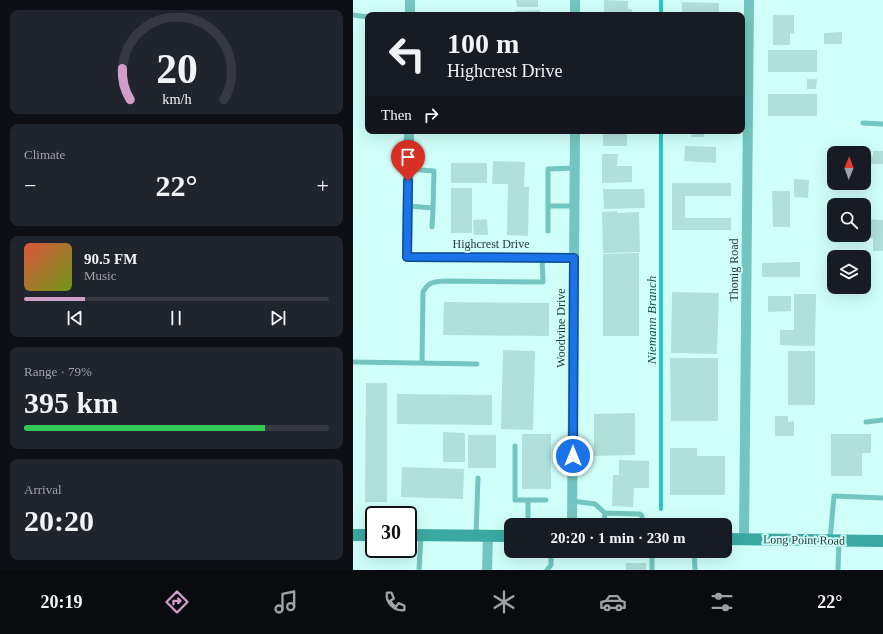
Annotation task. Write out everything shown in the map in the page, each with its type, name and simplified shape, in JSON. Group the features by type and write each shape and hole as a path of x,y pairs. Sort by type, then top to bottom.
{"main road":[{"path":"353,535 365,535"},
{"path":"417,535 504,536"},
{"name":"Long Point Road","path":"732,539 883,541"}],"street":[{"path":"410,0 410,12"},
{"path":"575,0 575,12"},
{"name":"Thonig Road","path":"744,539 749,0"},
{"path":"408,206 409,134"},
{"name":"Woodvine Drive","path":"572,518 575,134"},
{"name":"Highcrest Drive","path":"408,206 407,257 574,258"},
{"path":"482,536 487,570"}],"lane":[{"path":"353,15 365,17"},
{"path":"863,123 883,124"},
{"path":"548,231 548,169 574,168"},
{"path":"408,169 434,171 432,227"},
{"path":"408,206 433,208"},
{"path":"548,206 574,206"},
{"path":"422,363 423,292 426,286 432,282 446,281 543,282 542,258"},
{"path":"353,362 477,364"},
{"path":"866,422 883,420"},
{"path":"515,446 515,500 546,500"},
{"path":"478,478 482,536"},
{"path":"838,570 835,540 834,496 883,498"},
{"path":"528,500 528,518"},
{"path":"572,502 595,504 605,513 640,514 642,518"},
{"path":"605,513 605,518"},
{"path":"419,570 421,535"},
{"path":"547,570 551,565 551,558"},
{"path":"652,558 652,570"},
{"path":"695,558 695,570"}],"building":[{"path":"516,0 538,0 538,7 517,7"},
{"path":"604,0 628,1 628,9 632,9 632,12 604,12"},
{"path":"682,2 719,3 719,12 682,12"},
{"path":"540,10 540,12 515,12"},
{"path":"773,15 794,15 794,34 790,33 790,45 773,45"},
{"path":"842,32 842,44 824,44 824,33"},
{"path":"768,50 817,50 817,72 768,72"},
{"path":"807,79 817,79 816,89 807,89"},
{"path":"768,94 817,94 817,116 768,116"},
{"path":"603,134 627,134 627,146 603,146"},
{"path":"692,134 704,134 704,137 691,137"},
{"path":"685,146 716,147 716,163 684,161"},
{"path":"873,151 883,151 883,164 871,164 871,156 873,156"},
{"path":"602,154 618,154 617,166 632,166 632,182 602,183"},
{"path":"493,161 525,162 524,187 529,187 528,236 507,235 508,184 492,184"},
{"path":"451,163 487,163 487,183 451,183"},
{"path":"794,179 809,180 808,198 794,197"},
{"path":"672,183 731,183 731,196 685,196 685,218 731,218 731,230 672,230"},
{"path":"451,188 472,188 472,233 451,233"},
{"path":"603,189 644,189 645,208 604,209"},
{"path":"772,191 790,191 790,227 773,227"},
{"path":"617,211 617,213 639,212 640,252 603,253 602,212"},
{"path":"487,219 488,235 474,235 473,220"},
{"path":"871,219 883,220 883,251 873,251 873,238 871,238"},
{"path":"639,253 639,336 603,336 603,254"},
{"path":"800,262 800,277 762,277 762,263"},
{"path":"672,292 719,293 717,354 671,353"},
{"path":"794,294 816,294 815,346 780,345 780,330 794,330"},
{"path":"768,296 791,296 791,311 768,312"},
{"path":"444,302 549,303 549,336 443,335"},
{"path":"503,350 535,351 533,430 501,429"},
{"path":"788,351 815,351 815,405 788,405"},
{"path":"670,358 718,358 718,421 671,421"},
{"path":"366,383 387,383 387,502 365,502"},
{"path":"397,394 492,395 492,425 397,424"},
{"path":"635,413 635,455 594,456 594,414"},
{"path":"775,416 788,416 788,422 794,421 794,436 775,436"},
{"path":"443,432 465,433 465,462 443,462"},
{"path":"522,434 551,434 551,489 522,489"},
{"path":"831,434 871,434 871,453 862,453 862,476 831,476"},
{"path":"468,435 496,435 496,468 468,468"},
{"path":"670,448 697,448 697,456 725,456 725,495 670,495"},
{"path":"619,460 649,461 649,488 634,488 633,507 612,506 613,475 619,475"},
{"path":"402,467 464,469 463,499 401,497"},
{"path":"626,563 646,563 646,570 626,570"}],"waterway":[{"name":"Niemann Branch","path":"661,0 661,12"},
{"name":"Niemann Branch","path":"661,134 661,509"}],"route":[{"path":"408,181 407,257 574,258 573,456"}]}
